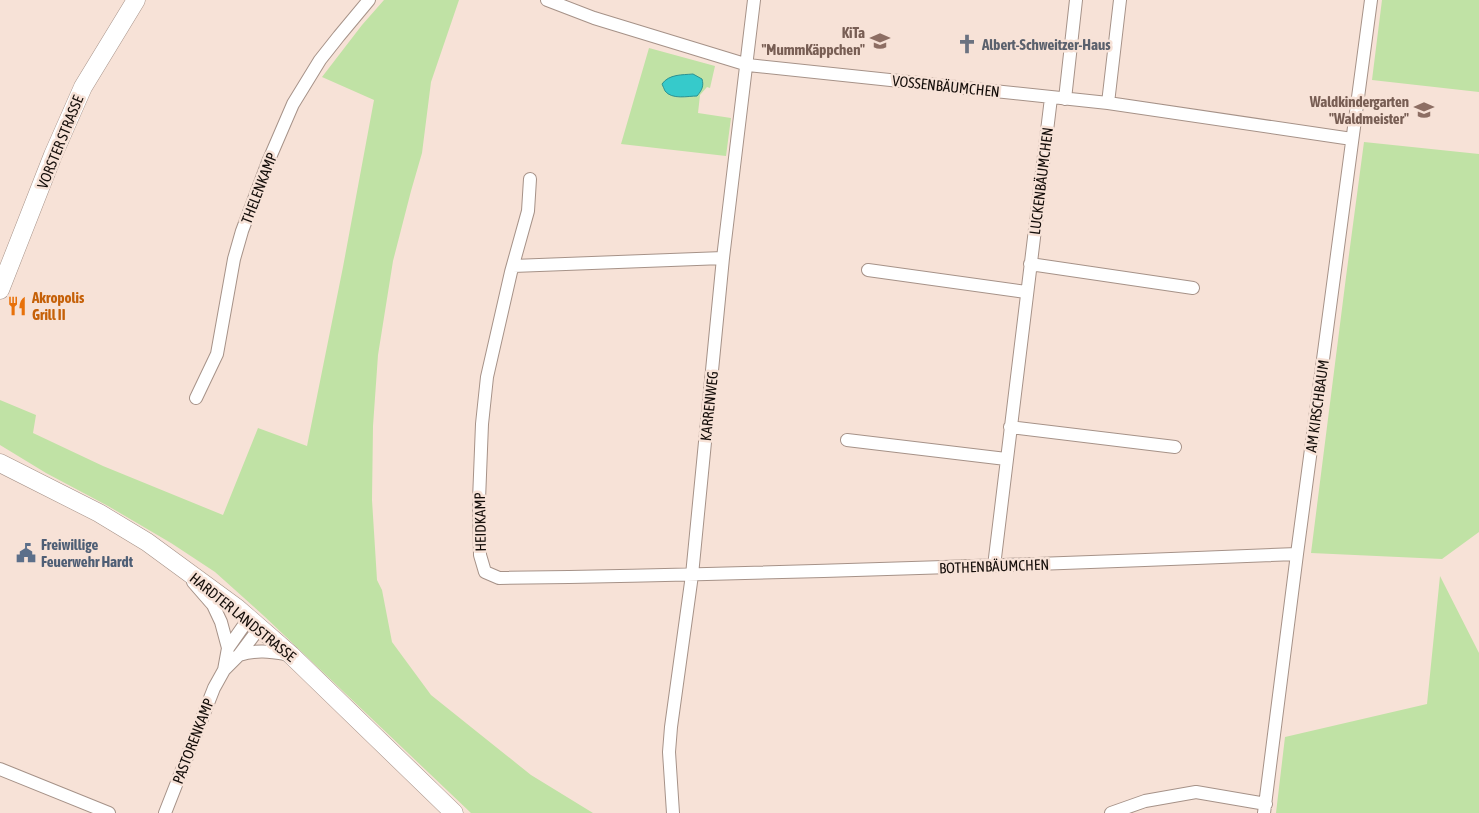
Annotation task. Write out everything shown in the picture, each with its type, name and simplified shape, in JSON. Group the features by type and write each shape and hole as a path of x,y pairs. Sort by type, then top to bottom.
{"main road":[{"name":"VORSTER STRASSE","path":"0,290 83,87 136,0"},
{"name":"HARDTER LANDSTRASSE","path":"0,462 99,513 147,542 254,623 291,655 454,813"}],"street":[{"name":"THELENKAMP","path":"196,398 217,354 234,259 242,231 293,104 320,60 369,0"},
{"name":"VOSSENBÄUMCHEN","path":"547,0 594,18 748,66 1108,103 1352,139"},
{"name":"KARRENWEG","path":"673,813 669,752 692,575 723,258 748,66 754,0"},
{"path":"1064,99 1076,0"},
{"path":"1108,103 1120,0"},
{"name":"AM KIRSCHBAUM","path":"1265,808 1371,0"},
{"name":"LUCKENBÄUMCHEN","path":"994,566 1051,98"},
{"name":"HEIDKAMP","path":"530,179 528,211 512,266 487,377 482,424 479,500 480,555 485,572 499,578 692,575"},
{"path":"512,266 723,258"},
{"path":"1030,264 1193,288"},
{"path":"868,270 1026,292"},
{"path":"1010,427 1175,447"},
{"path":"847,440 1006,459"},
{"name":"BOTHENBÄUMCHEN","path":"692,575 1297,554"},
{"name":"PASTORENKAMP","path":"165,813 206,705 224,670 228,648 221,622 214,606 175,562"},
{"name":"PASTORENKAMP","path":"228,648 254,623"},
{"name":"PASTORENKAMP","path":"224,670 239,655 254,623"},
{"path":"239,655 252,651 291,655"},
{"path":"0,769 109,813"},
{"path":"1110,813 1145,801 1196,792 1265,808"}],"green space":[{"path":"384,0 459,0 431,82 422,153 393,261 378,355 373,426 372,500 377,580 382,590 392,642 431,695 531,775 593,813 471,813 264,616 215,572 171,543 0,445 0,400 36,415 33,433 103,466 223,515 258,428 307,446 374,100 322,77"},
{"path":"1382,0 1479,0 1479,92 1372,80"},
{"path":"649,48 715,66 710,88 707,87 700,95 698,113 731,118 726,156 621,144","holes":["693,74 697,96 677,97 671,95 673,76"]},
{"path":"1364,142 1479,154 1479,532 1442,559 1311,553"},
{"path":"1440,576 1479,653 1479,813 1276,813 1285,737 1427,704"}],"water":[{"path":"693,74 703,81 702,88 697,96 676,97 665,91 662,84 668,78"}],"place":[{"name":"KiTa \"MummKäppchen\"","path":"880,41"},
{"name":"Albert-Schweitzer-Haus","path":"967,44"},
{"name":"Waldkindergarten \"Waldmeister\"","path":"1424,110"},
{"name":"Akropolis Grill II","path":"17,306"},
{"name":"Freiwillige Feuerwehr Hardt","path":"26,553"}]}
